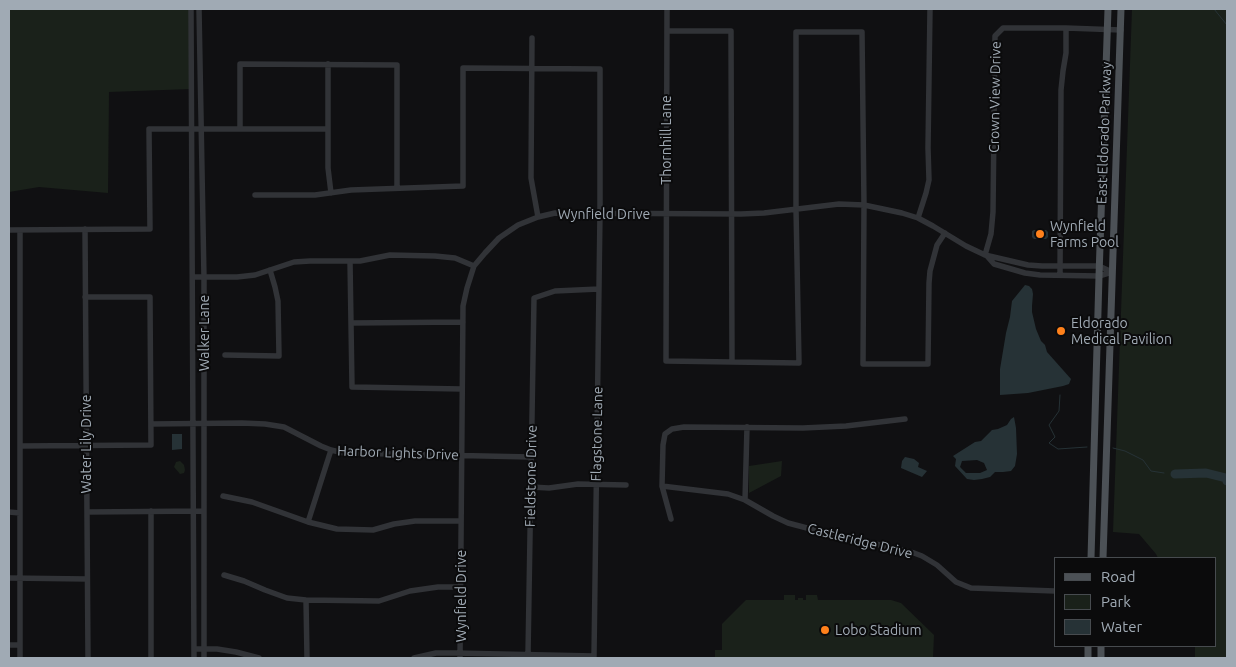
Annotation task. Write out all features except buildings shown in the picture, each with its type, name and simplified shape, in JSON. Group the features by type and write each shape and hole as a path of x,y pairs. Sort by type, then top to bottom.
{"main road":[{"name":"East Eldorado Parkway","path":"1091,557 1108,9"},
{"name":"East Eldorado Parkway","path":"1103,557 1121,9"}],"street":[{"path":"191,9 191,89 194,99 196,128"},
{"name":"Walker Lane","path":"199,9 192,232 195,244 193,377 196,388 204,471 201,546 204,562 199,649"},
{"name":"Thornhill Lane","path":"667,9 666,361 732,362"},
{"path":"918,218 929,180 930,9"},
{"path":"191,23 200,23"},
{"name":"Crown View Drive","path":"985,255 991,234 993,212 995,36 1003,28 1120,30"},
{"path":"1060,275 1061,90 1066,53 1066,28"},
{"path":"667,31 731,31 732,362 799,363 796,209 796,32 862,32 863,364 928,364 930,271 937,245 945,233"},
{"path":"532,38 531,178 538,217"},
{"path":"240,129 240,64 397,65 397,188"},
{"path":"328,64 328,168 332,193"},
{"path":"254,195 315,194 350,190 462,186 463,68 532,68"},
{"name":"Flagstone Lane","path":"528,654 594,656 600,213 600,69 532,68"},
{"path":"9,230 150,229 149,128 328,129"},
{"name":"Walker Lane","path":"196,128 202,174 204,278 193,511 194,609 197,615 199,649"},
{"name":"Wynfield Drive","path":"460,656 463,306 474,266 500,238 518,225 555,213 732,214 764,213 839,204 864,205 918,218 985,255 1028,265 1099,266 1112,272"},
{"path":"20,230 20,658"},
{"name":"Water Lily Drive","path":"85,230 88,658"},
{"path":"195,277 237,277 270,270 294,262 360,261 390,255 455,258 474,266"},
{"name":"Wynfield Drive","path":"985,255 994,264 1025,273 1099,276 1112,272"},
{"path":"350,261 352,387 462,389"},
{"path":"225,355 279,356 278,301 270,270"},
{"name":"Fieldstone Drive","path":"528,654 534,298 555,291 599,289"},
{"path":"20,446 151,445 150,297 85,297"},
{"path":"351,323 463,322"},
{"path":"671,519 662,486 663,440 669,430 680,427 829,427 906,419"},
{"name":"Harbor Lights Drive","path":"151,424 265,424 284,427 331,450 344,453 531,457"},
{"path":"745,500 747,427"},
{"path":"308,522 331,450"},
{"path":"531,487 549,488 578,484 626,485"},
{"name":"Castleridge Drive","path":"662,486 722,493 745,500 788,523 922,556 937,565 956,582 970,588 1054,591"},
{"path":"223,496 252,502 308,522 337,529 373,530 394,524 416,521 461,521"},
{"path":"151,511 151,658"},
{"path":"87,512 202,511"},
{"path":"9,512 20,513"},
{"path":"224,575 287,598 306,600 379,601 410,591 461,588"},
{"path":"9,578 87,579"},
{"path":"306,600 307,658"},
{"path":"9,645 20,645"},
{"path":"194,658 199,649"},
{"path":"199,649 204,658"},
{"path":"199,649 236,652 259,658"},
{"path":"414,658 436,653 460,656 528,654"}],"green space":[{"path":"9,9 190,9 191,89 109,92 108,193 39,187 9,192"},
{"path":"1132,9 1227,9 1227,658 1195,658 1195,647 1216,647 1216,557 1158,557 1139,534 1113,532"},
{"path":"180,461 184,465 185,470 184,473 180,474 174,467 176,462"},
{"path":"782,461 781,476 749,493 749,466"},
{"name":"Lobo Stadium","path":"784,595 795,595 795,600 803,598 803,600 806,600 806,595 817,595 818,600 891,600 901,603 934,635 933,658 715,658 715,650 722,650 722,624 746,600 784,600"}],"water":[{"name":"Wynfield Farms Pool","path":"1046,230 1048,237 1046,239 1034,239 1032,231"},
{"path":"1025,285 1032,289 1032,312 1041,341 1045,345 1047,352 1071,379 1069,384 1063,386 1028,393 1000,395 1000,369 1012,301"},
{"path":"1014,417 1016,428 1017,454 1015,466 1011,471 995,472 990,477 974,480 967,479 955,466 956,459 953,456 975,442 981,441 992,430 1007,425","holes":["977,460 984,463 987,470 980,473 966,473 960,467 962,461"]},
{"path":"172,434 182,434 182,449 172,450"},
{"path":"905,457 914,459 919,463 918,467 927,471 922,477 901,468"}],"waterway":[{"path":"1214,9 1227,25"},
{"path":"1060,395 1059,411 1049,425 1055,437 1049,443 1058,449 1087,447"},
{"path":"1113,448 1125,451 1143,460 1151,471 1164,473"},
{"path":"1175,474 1206,473 1226,478 1227,481"}],"place":[{"name":"Wynfield Farms Pool","path":"1040,234"},
{"name":"Eldorado Medical Pavilion","path":"1061,331"},
{"name":"Lobo Stadium","path":"825,630"}]}
